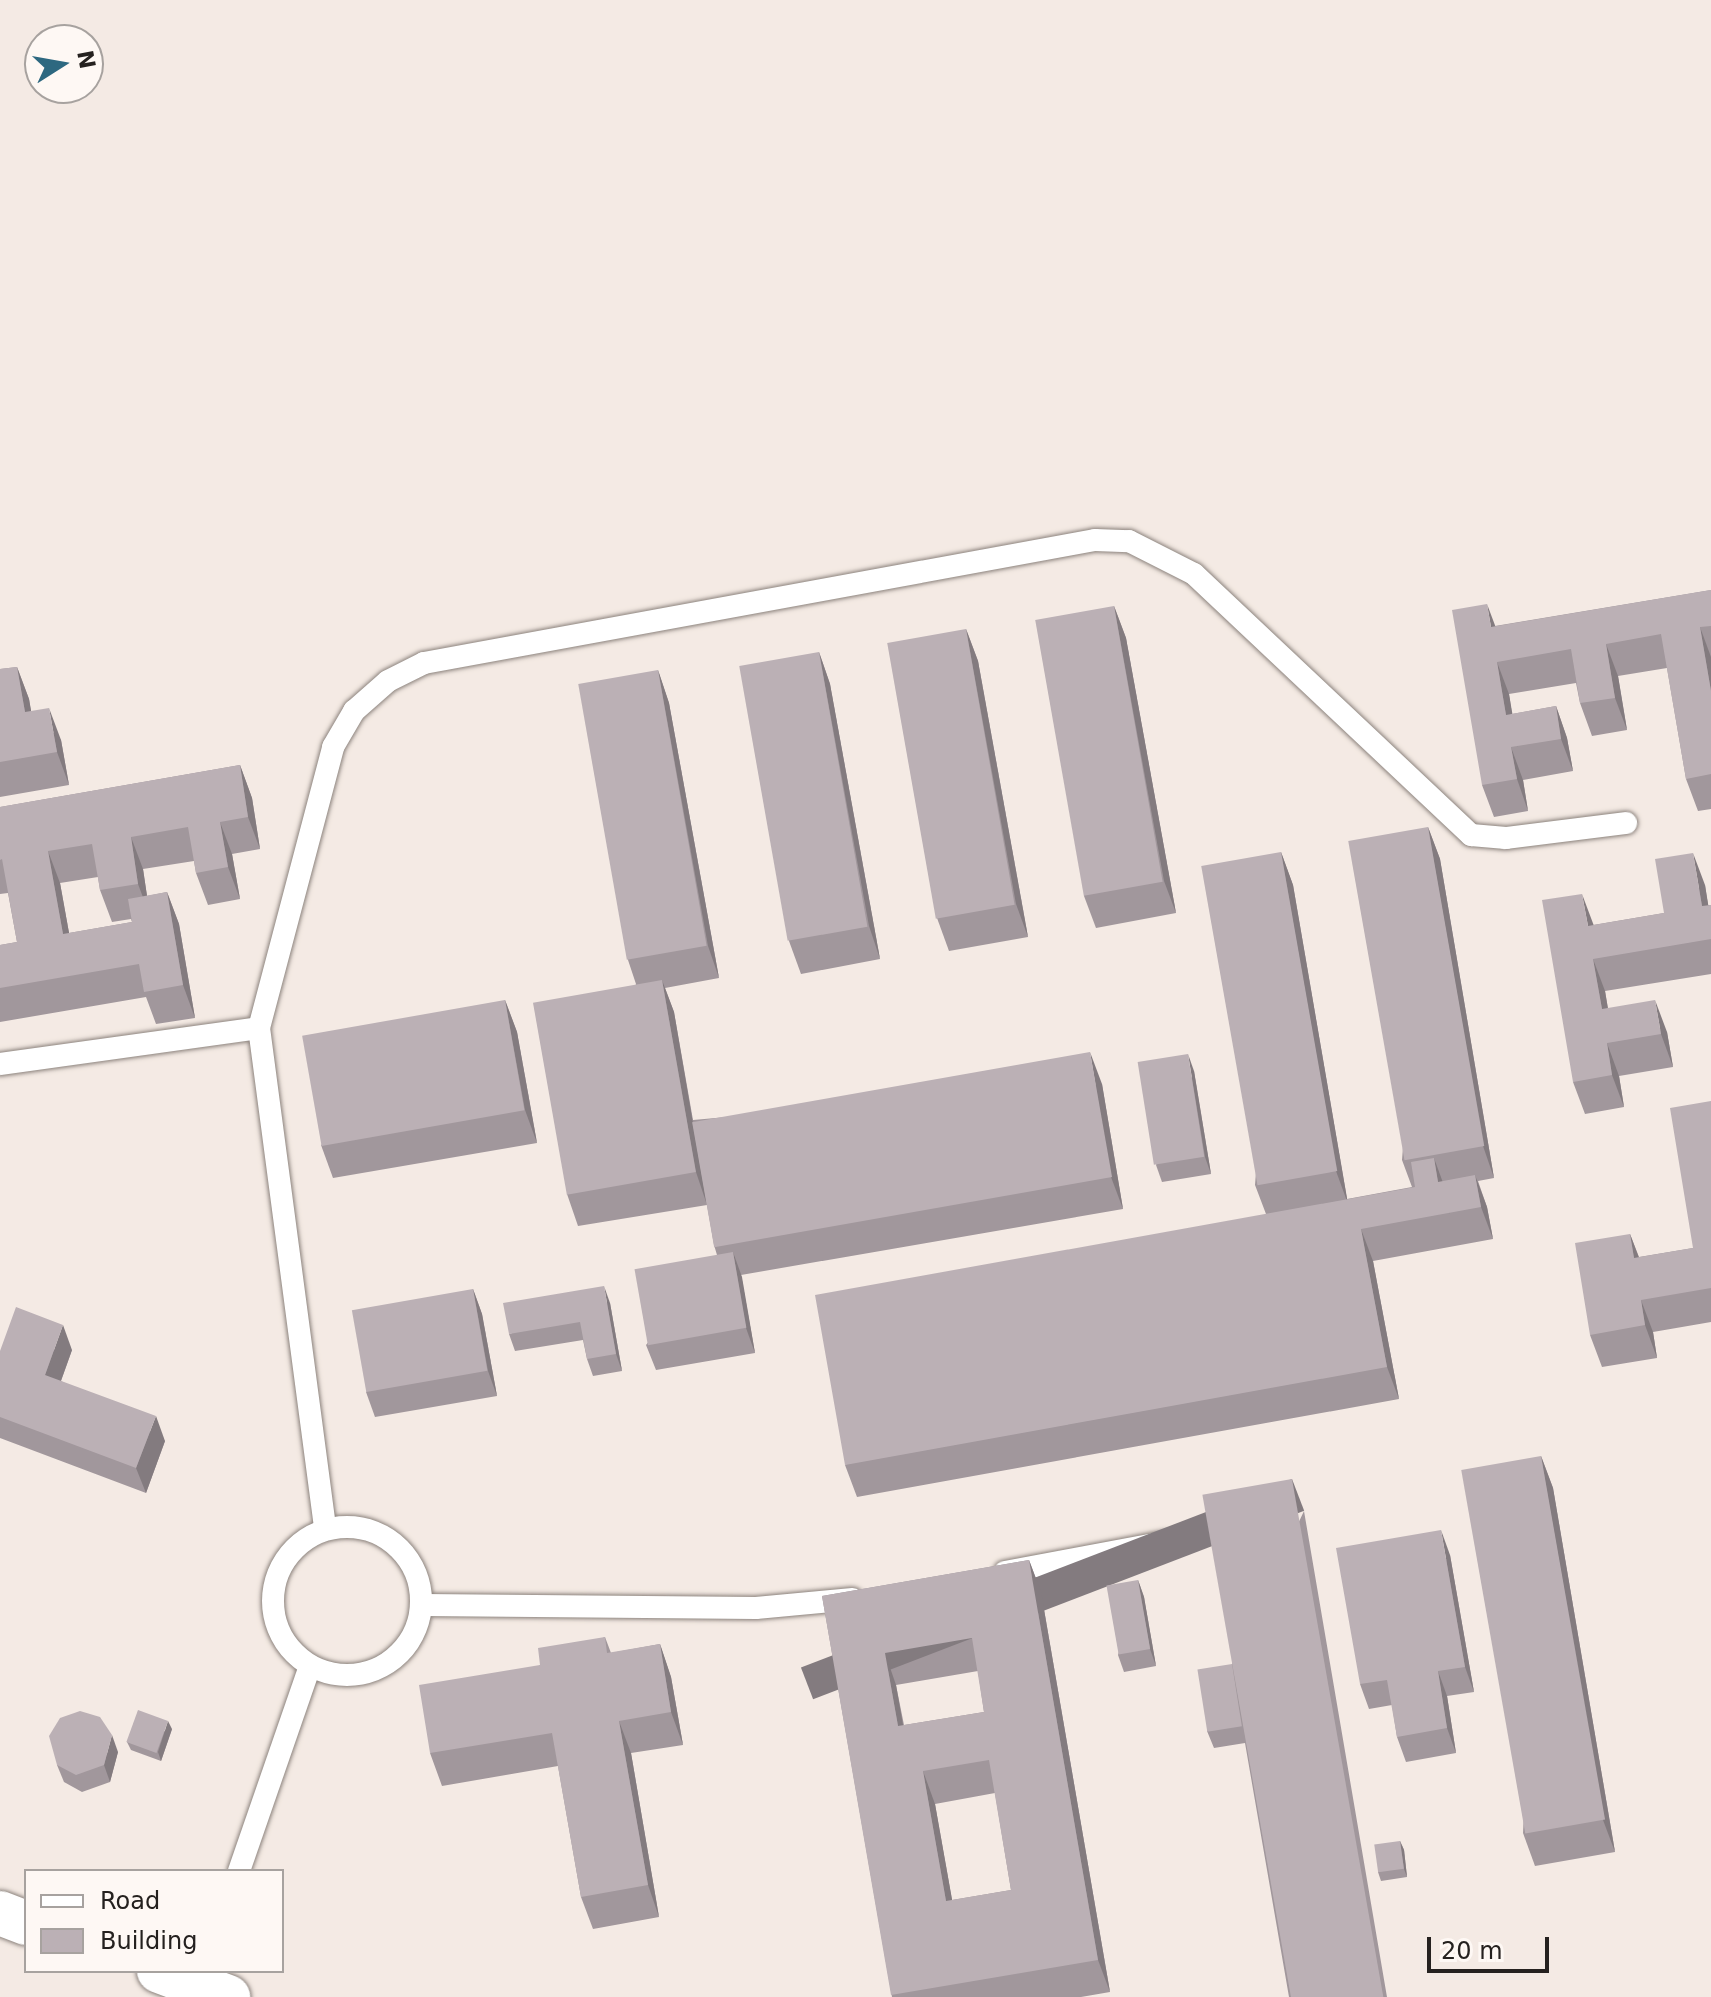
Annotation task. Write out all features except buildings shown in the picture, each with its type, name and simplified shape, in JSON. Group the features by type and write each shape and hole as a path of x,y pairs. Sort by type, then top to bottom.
{"main road":[{"path":"0,1913 24,1922"}],"lane":[{"path":"325,1527 259,1028 333,747 354,711 388,681 424,663 1095,540 1129,541 1194,574 1471,835 1626,823"},
{"path":"0,1064 259,1028"},
{"path":"325,1527 373,1529 410,1559 423,1605 403,1652 359,1677 309,1669 272,1622 279,1563 325,1527"},
{"path":"979,1577 1165,1542"},
{"path":"423,1605 756,1608 870,1597"},
{"path":"240,1869 309,1669"}]}
